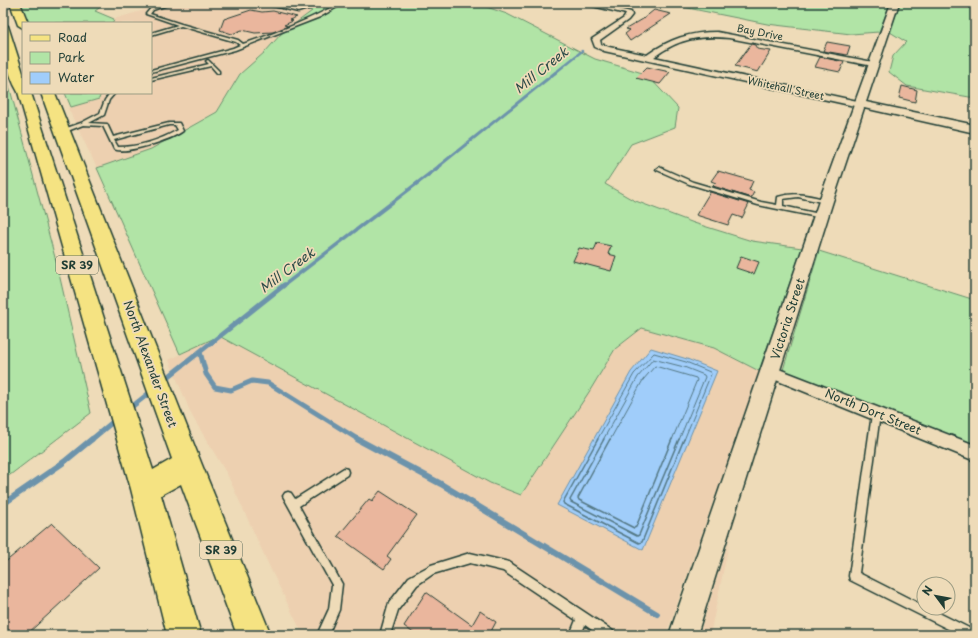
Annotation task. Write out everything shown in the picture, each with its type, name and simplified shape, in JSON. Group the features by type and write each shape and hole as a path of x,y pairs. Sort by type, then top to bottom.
{"main road":[{"path":"15,3 22,22"},
{"path":"3,26 19,65 22,84"},
{"name":"SR 39","path":"24,94 145,489 184,635"},
{"name":"North Alexander Street","path":"48,94 188,466 254,635"},
{"path":"33,120 49,130 63,132"},
{"path":"145,489 188,466"}],"street":[{"name":"Whitehall Street","path":"584,3 629,13 630,15 626,19 596,39 598,44 607,49 975,129"},
{"name":"Victoria Street","path":"683,635 859,104 895,3"},
{"name":"Bay Drive","path":"648,58 674,40 686,36 706,34 730,36 873,64"},
{"name":"North Dort Street","path":"771,372 975,453"}],"lane":[{"path":"171,3 152,9 148,14 237,41 242,45"},
{"path":"263,3 302,11 324,3"},
{"path":"274,6 281,3"},
{"path":"288,9 303,3"},
{"path":"152,71 234,49 266,38 319,16 342,3"},
{"path":"152,34 172,29 180,24"},
{"path":"204,57 218,72"},
{"path":"152,79 212,65"},
{"path":"111,139 169,124 177,124 181,131 173,136 125,150 116,149 111,139 105,125 102,114 104,105 112,94"},
{"path":"63,132 102,114"},
{"path":"83,124 105,125"},
{"path":"659,169 691,183 760,204 780,207 824,209"},
{"path":"780,207 780,198 786,195 798,194 824,209"},
{"path":"876,414 854,576 971,635"},
{"path":"293,506 344,472"},
{"path":"288,496 337,584 334,610 322,635"},
{"path":"385,635 393,608 413,581 431,570 470,558 505,566 609,635"},
{"path":"575,635 583,618"}],"shaded area":[{"path":"168,3 257,3 301,8 313,11 281,34 265,52 240,74 217,111 151,149 97,168 68,108 99,99 101,94 152,94 152,22 113,22 114,19"},
{"path":"642,328 714,348 759,371 666,635 303,635 227,474 192,416 169,360 219,336 490,483 521,495 589,392 615,349"},
{"path":"731,534 710,635 699,635"}],"green space":[{"path":"20,3 106,3 95,11 114,19 113,22 27,22"},
{"path":"257,3 475,3 507,14 595,59 646,74 678,108 675,127 631,144 605,184 633,200 694,223 752,241 802,248 759,371 714,348 642,328 615,349 589,392 521,495 490,483 219,336 180,354 97,168 151,149 217,112 240,74 265,52 281,34 312,11 301,8"},
{"path":"663,3 890,3 879,32 851,34 767,24"},
{"path":"900,3 975,3 975,98 907,86 889,72 893,56 906,42 890,32"},
{"path":"3,63 57,265 91,413 10,475 3,477"},
{"path":"65,94 101,94 99,99 71,107"},
{"path":"819,251 975,300 975,446 783,370"}],"water":[{"path":"651,348 687,359 717,371 643,550 557,505 631,372"}],"building":[{"path":"251,10 262,12 273,11 297,17 289,20 293,21 284,25 288,26 273,32 255,33 242,30 232,34 220,30 224,19"},
{"path":"654,10 671,14 630,41 625,34 630,30 626,29 643,19"},
{"path":"827,42 850,46 847,55 823,51"},
{"path":"751,44 755,45 757,49 771,51 758,72 735,66"},
{"path":"820,57 844,62 840,72 815,67"},
{"path":"647,67 670,72 660,84 636,78"},
{"path":"902,86 917,90 915,102 899,98"},
{"path":"718,171 753,181 749,190 754,192 751,198 713,186 716,183 711,181"},
{"path":"710,192 749,204 742,218 733,215 728,225 696,215"},
{"path":"597,243 611,246 608,254 616,256 611,271 573,261 579,248 594,251"},
{"path":"741,256 759,262 754,274 736,268"},
{"path":"380,491 417,515 387,556 391,559 384,569 338,536 369,499 372,501"},
{"path":"52,523 99,568 26,635 3,635 3,564"},
{"path":"426,592 472,625 480,611 496,622 489,635 416,635 404,626"}],"waterway":[{"name":"Mill Creek","path":"555,73 582,51"},
{"name":"Mill Creek","path":"439,166 556,72"},
{"name":"Mill Creek","path":"283,286 441,165"},
{"name":"Mill Creek","path":"163,381 284,285"},
{"path":"200,352 206,374 215,387 231,390 252,381 268,383 359,440"},
{"name":"Mill Creek","path":"129,409 153,390"},
{"name":"Mill Creek","path":"91,440 115,420"},
{"name":"Mill Creek","path":"3,504 64,462 92,439"},
{"path":"357,439 441,484 657,614"}]}
